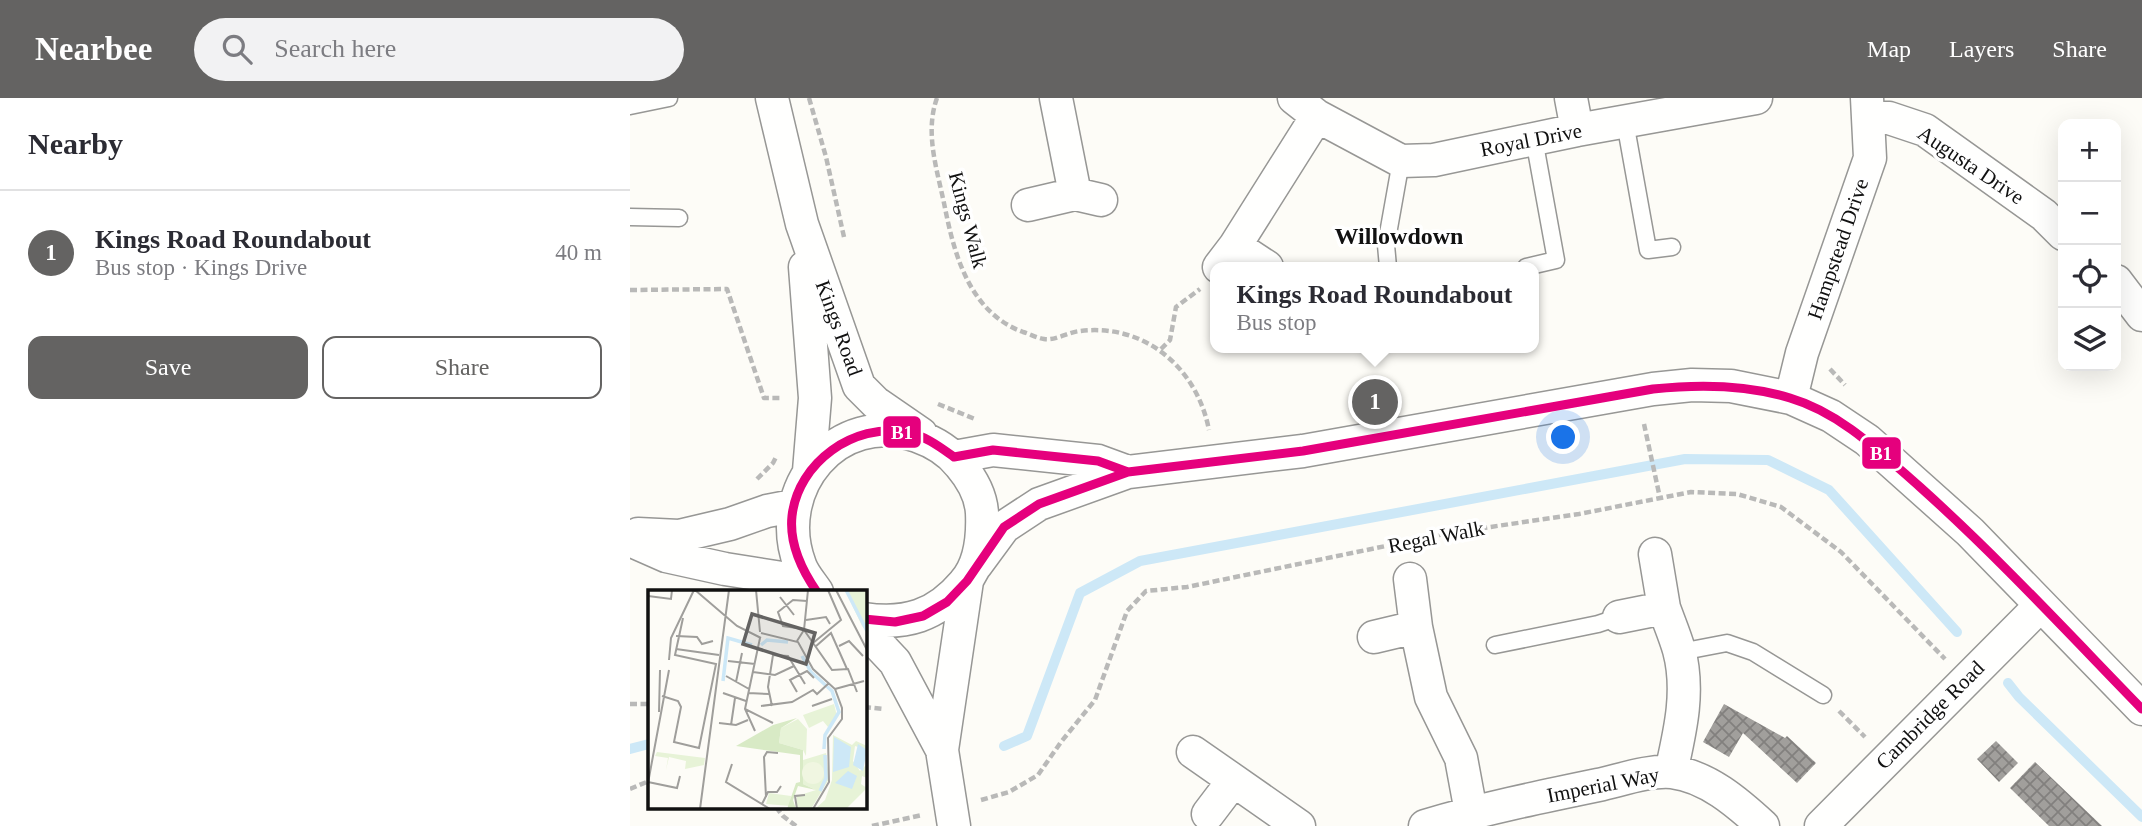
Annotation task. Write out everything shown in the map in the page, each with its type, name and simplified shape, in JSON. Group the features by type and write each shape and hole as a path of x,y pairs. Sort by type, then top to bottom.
{"street":[{"name":"Kings Road","path":"772,98 802,224 859,386 876,403 943,449"},
{"path":"1028,205 1088,197 1056,98"},
{"path":"1571,98 1577,130"},
{"name":"Royal Drive","path":"1401,162 1434,160 1577,130 1756,98"},
{"path":"1222,262 1306,107 1401,162"},
{"name":"Augusta Drive","path":"1868,108 1924,130 2044,215 2058,229"},
{"name":"Hampstead Drive","path":"1791,398 1802,353 1870,158 1868,108"},
{"name":"Kings Road","path":"802,224 815,398 809,471"},
{"path":"2121,288 2142,315"},
{"path":"866,620 895,622 923,615 947,602 1004,527 1039,504 1128,472 1303,451 1614,396 1692,385 1731,386 1791,398 1831,416 1867,440 1970,532 2142,709"},
{"path":"815,590 800,567 792,537 793,506 809,471 828,451 852,437 878,431 905,432 943,449 972,480 982,508 983,537 971,573 942,750 953,817"},
{"path":"943,449 993,450 1098,461 1128,472"},
{"path":"630,534 679,536 793,506"},
{"path":"630,540 666,556 782,578 811,590"},
{"path":"1655,554 1664,608 1679,652 1684,688 1682,722 1671,772"},
{"path":"1410,579 1416,627 1431,697 1461,758 1471,812"},
{"name":"Cambridge Road","path":"1821,826 2039,606"},
{"path":"1619,617 1664,608"},
{"path":"1374,637 1416,627"},
{"path":"866,631 895,662 942,750"},
{"path":"1193,752 1299,826"},
{"name":"Imperial Way","path":"1426,826 1471,812 1641,775 1671,772 1702,780 1741,806 1763,826"},
{"path":"1208,814 1233,781"}],"lane":[{"path":"630,106 669,98"},
{"path":"1625,122 1648,250 1672,247"},
{"path":"1534,139 1556,260 1539,264"},
{"path":"1388,262 1387,246 1401,162"},
{"path":"630,217 679,218"},
{"path":"1495,645 1598,624 1619,617"},
{"path":"1679,652 1727,643 1752,652 1823,695"}],"path":[{"path":"809,98 826,157 844,239"},
{"name":"Kings Walk","path":"937,98 931,114 932,142 948,223 962,272 986,309 1013,328 1045,340 1080,330 1123,332 1161,349 1184,373 1205,408 1210,435"},
{"path":"1161,349 1170,340 1176,307 1210,276"},
{"path":"630,290 727,289 764,398 787,398"},
{"path":"1648,445 1660,498"},
{"path":"750,485 773,463 779,451"},
{"name":"Regal Walk","path":"872,826 953,817 1009,792 1038,775 1095,700 1127,611 1146,591 1187,587 1449,533 1579,514 1691,492 1737,494 1781,507 1841,552 1965,680"},
{"path":"1823,695 1886,759"},
{"path":"630,704 648,704"},
{"path":"866,708 892,708"},
{"path":"630,789 648,781"},
{"path":"777,808 796,826"}],"building":[{"path":"1724,704 1785,738 1787,736 1816,763 1797,783 1743,733 1729,757 1703,742"},
{"path":"1996,741 2018,763 1999,782 1977,759"},
{"path":"2035,762 2102,826 2049,826 2010,788"}],"waterway":[{"path":"1004,746 1027,736 1080,593 1140,561 1685,459 1768,460 1829,490 1957,632"},
{"path":"2008,683 2019,697 2142,817"},
{"path":"630,749 648,744"}],"transit line":[{"name":"B1","path":"866,619 895,622 923,616 947,602 967,581 1004,527 1039,504 1128,472 1303,451 1653,389 1722,386 1790,398 1826,413 1860,435 1977,541 2142,709"},
{"name":"B1","path":"816,590 797,556 792,536 796,497 817,463 849,440 886,431 906,432 937,445 954,457 993,450 1098,461 1128,472"}],"place":[{"name":"Kings Road Roundabout","path":"1375,402"}],"district":[{"name":"Willowdown","path":"1399,236"}]}
